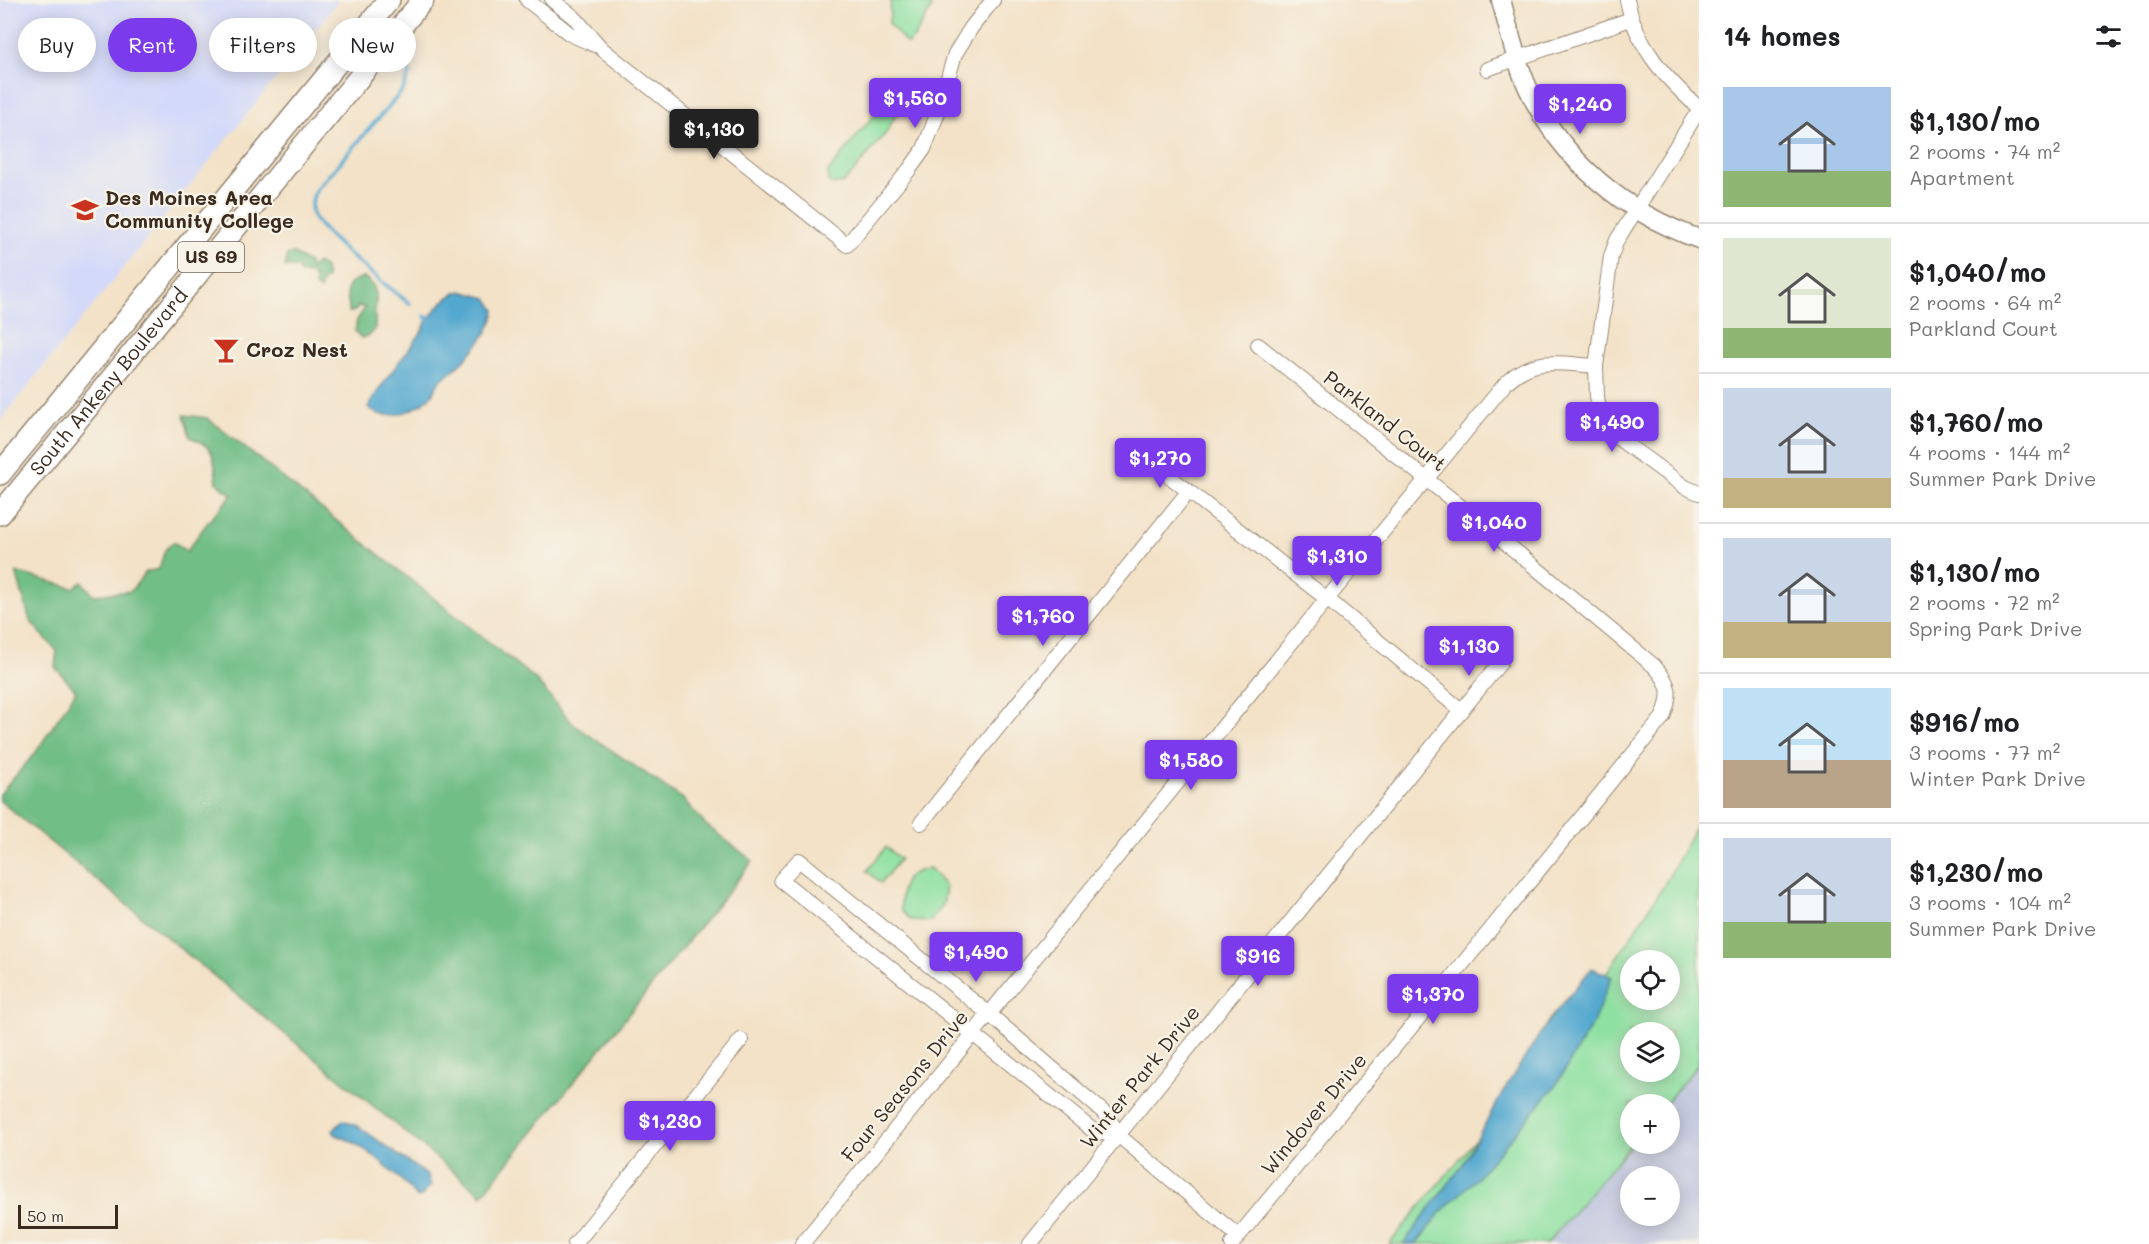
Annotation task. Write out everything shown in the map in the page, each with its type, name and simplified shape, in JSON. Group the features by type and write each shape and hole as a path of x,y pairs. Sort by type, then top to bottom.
{"main road":[{"name":"South Ankeny Boulevard","path":"0,474 389,0"},
{"name":"South Ankeny Boulevard","path":"0,514 423,0"},
{"path":"92,362 111,379"}],"street":[{"path":"527,0 570,34 602,49"},
{"path":"552,0 575,18 602,49 847,245 909,170 924,148 938,115 956,54 971,28 993,0"},
{"path":"1501,0 1517,57 1533,99 1570,153 1596,178 1636,210 1675,231 1699,239"},
{"path":"1627,0 1631,19 1643,45 1661,70 1699,109 1617,240 1611,256 1596,366 1597,396 1600,416 1611,433 1685,487 1699,493"},
{"path":"1487,69 1631,19"},
{"name":"Parkland Court","path":"1258,345 1427,479 1664,677 1670,691 1663,717 1608,784"},
{"name":"Four Seasons Drive","path":"802,1244 1327,599 1514,375 1528,366 1544,363 1596,366"},
{"path":"1151,462 1327,599 1462,711"},
{"path":"921,823 1188,492"},
{"name":"Winter Park Drive","path":"1030,1244 1500,663"},
{"name":"Windover Drive","path":"1235,1240 1608,784"},
{"path":"1118,1135 1095,1132 781,880 799,860 989,1014 1108,1116 1118,1135 1235,1240"},
{"path":"579,1243 741,1040"}],"shaded area":[{"name":"Des Moines Area Community College","path":"0,0 339,0 317,27 317,18 209,18 209,72 281,72 0,421"},
{"path":"1699,1063 1699,1244 1547,1244 1623,1154 1680,1154 1680,1094 1673,1094"}],"green space":[{"path":"891,0 907,0 932,7 914,38 907,44 889,24"},
{"path":"886,106 898,111 886,133 843,183 833,185 828,181 828,172 874,115"},
{"path":"292,253 309,263 310,269 317,263 325,268 327,278 322,282 320,290 315,287 312,274 300,273 297,267 285,267 287,255"},
{"path":"363,277 374,287 376,300 374,331 361,338 355,331 357,320 365,308 359,306 355,311 349,312 347,287"},
{"path":"184,415 207,418 535,679 573,724 683,799 705,824 753,861 482,1195 0,801 0,794 36,752 76,691 55,667 57,651 30,621 16,572 73,588 82,582 94,595 131,591 146,572 159,569 165,550 173,542 186,552 232,495 217,483 212,454 205,445 190,437"},
{"path":"1699,820 1699,1063 1673,1094 1620,1094 1620,1154 1623,1154 1547,1244 1389,1244 1580,1014 1620,953 1620,1010 1680,1010 1680,950 1622,950 1663,887"},
{"path":"886,847 900,859 881,883 867,871"},
{"path":"930,868 946,887 943,905 931,921 911,920 901,910 903,887 914,873"}],"water":[{"path":"461,291 487,298 495,310 493,319 482,339 458,366 440,381 431,396 423,403 398,414 382,415 374,412 368,407 435,310 452,295"},
{"path":"1592,968 1612,977 1592,1025 1556,1085 1476,1179 1442,1211 1416,1244 1403,1244 1461,1167 1507,1085 1549,1020"},
{"path":"343,1120 359,1127 428,1176 431,1185 422,1196 418,1198 395,1174 362,1148 336,1135 333,1131"}],"waterway":[{"path":"410,72 403,90 316,190 311,207 316,221 326,233 410,304"},
{"path":"425,316 428,319"}],"place":[{"name":"Des Moines Area Community College","path":"85,210"},
{"name":"Croz Nest","path":"226,350"}]}
